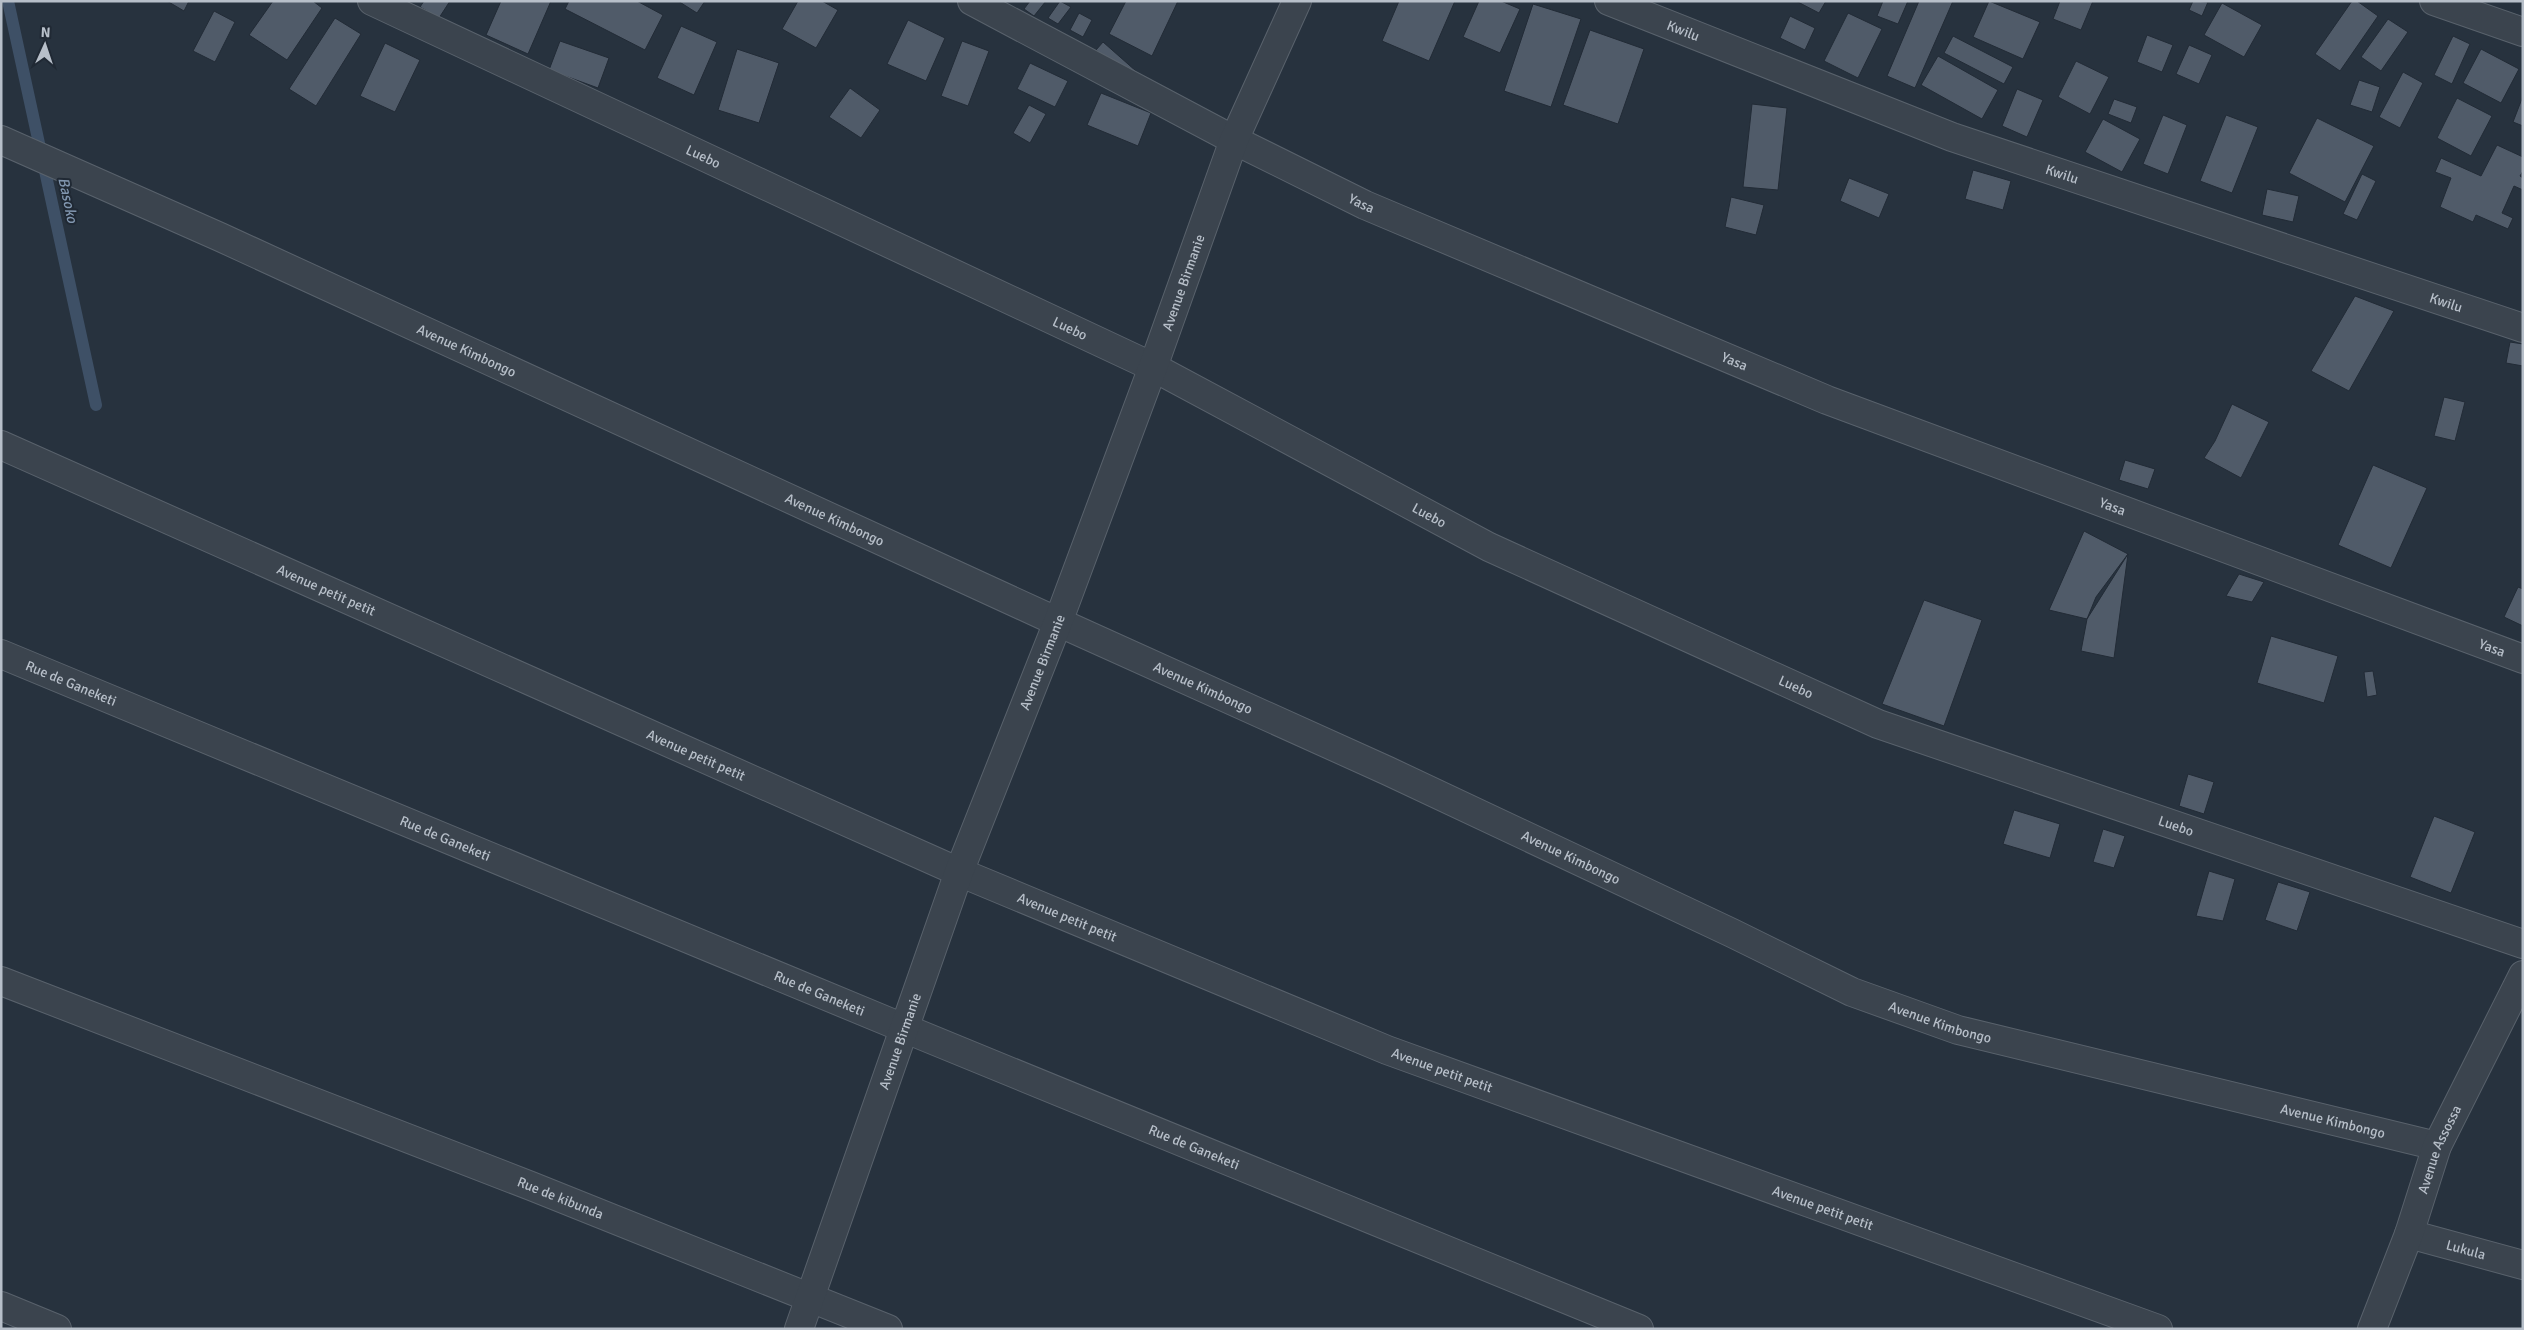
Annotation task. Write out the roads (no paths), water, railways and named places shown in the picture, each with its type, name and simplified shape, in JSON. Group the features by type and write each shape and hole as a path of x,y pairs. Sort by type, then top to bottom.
{"street":[{"name":"Luebo","path":"372,1 1153,367 1489,547 1878,724 2523,944"},
{"name":"Yasa","path":"972,1 1234,140 1365,205 1827,400 2523,659"},
{"name":"Avenue Birmanie","path":"799,1329 960,872 1058,622 1153,367 1234,140 1297,1"},
{"name":"Kwilu","path":"1609,1 1952,137 2523,328"},
{"path":"2434,1 2523,32"},
{"name":"Avenue Kimbongo","path":"1,140 220,237 1058,622 1388,771 1723,928 1852,992 1958,1030 2437,1146"},
{"name":"Avenue petit petit","path":"1,445 960,872 1387,1050 2158,1329"},
{"name":"Rue de Ganeketi","path":"1,654 906,1029 1640,1329"},
{"name":"Avenue Assossa","path":"2372,1329 2409,1234 2437,1146 2523,975"},
{"name":"Rue de kibunda","path":"1,981 531,1186 888,1329"},
{"name":"Lukula","path":"2409,1234 2523,1265"},
{"path":"1,1306 57,1329"}],"waterway":[{"name":"Basoko","path":"8,1 96,405"}]}
